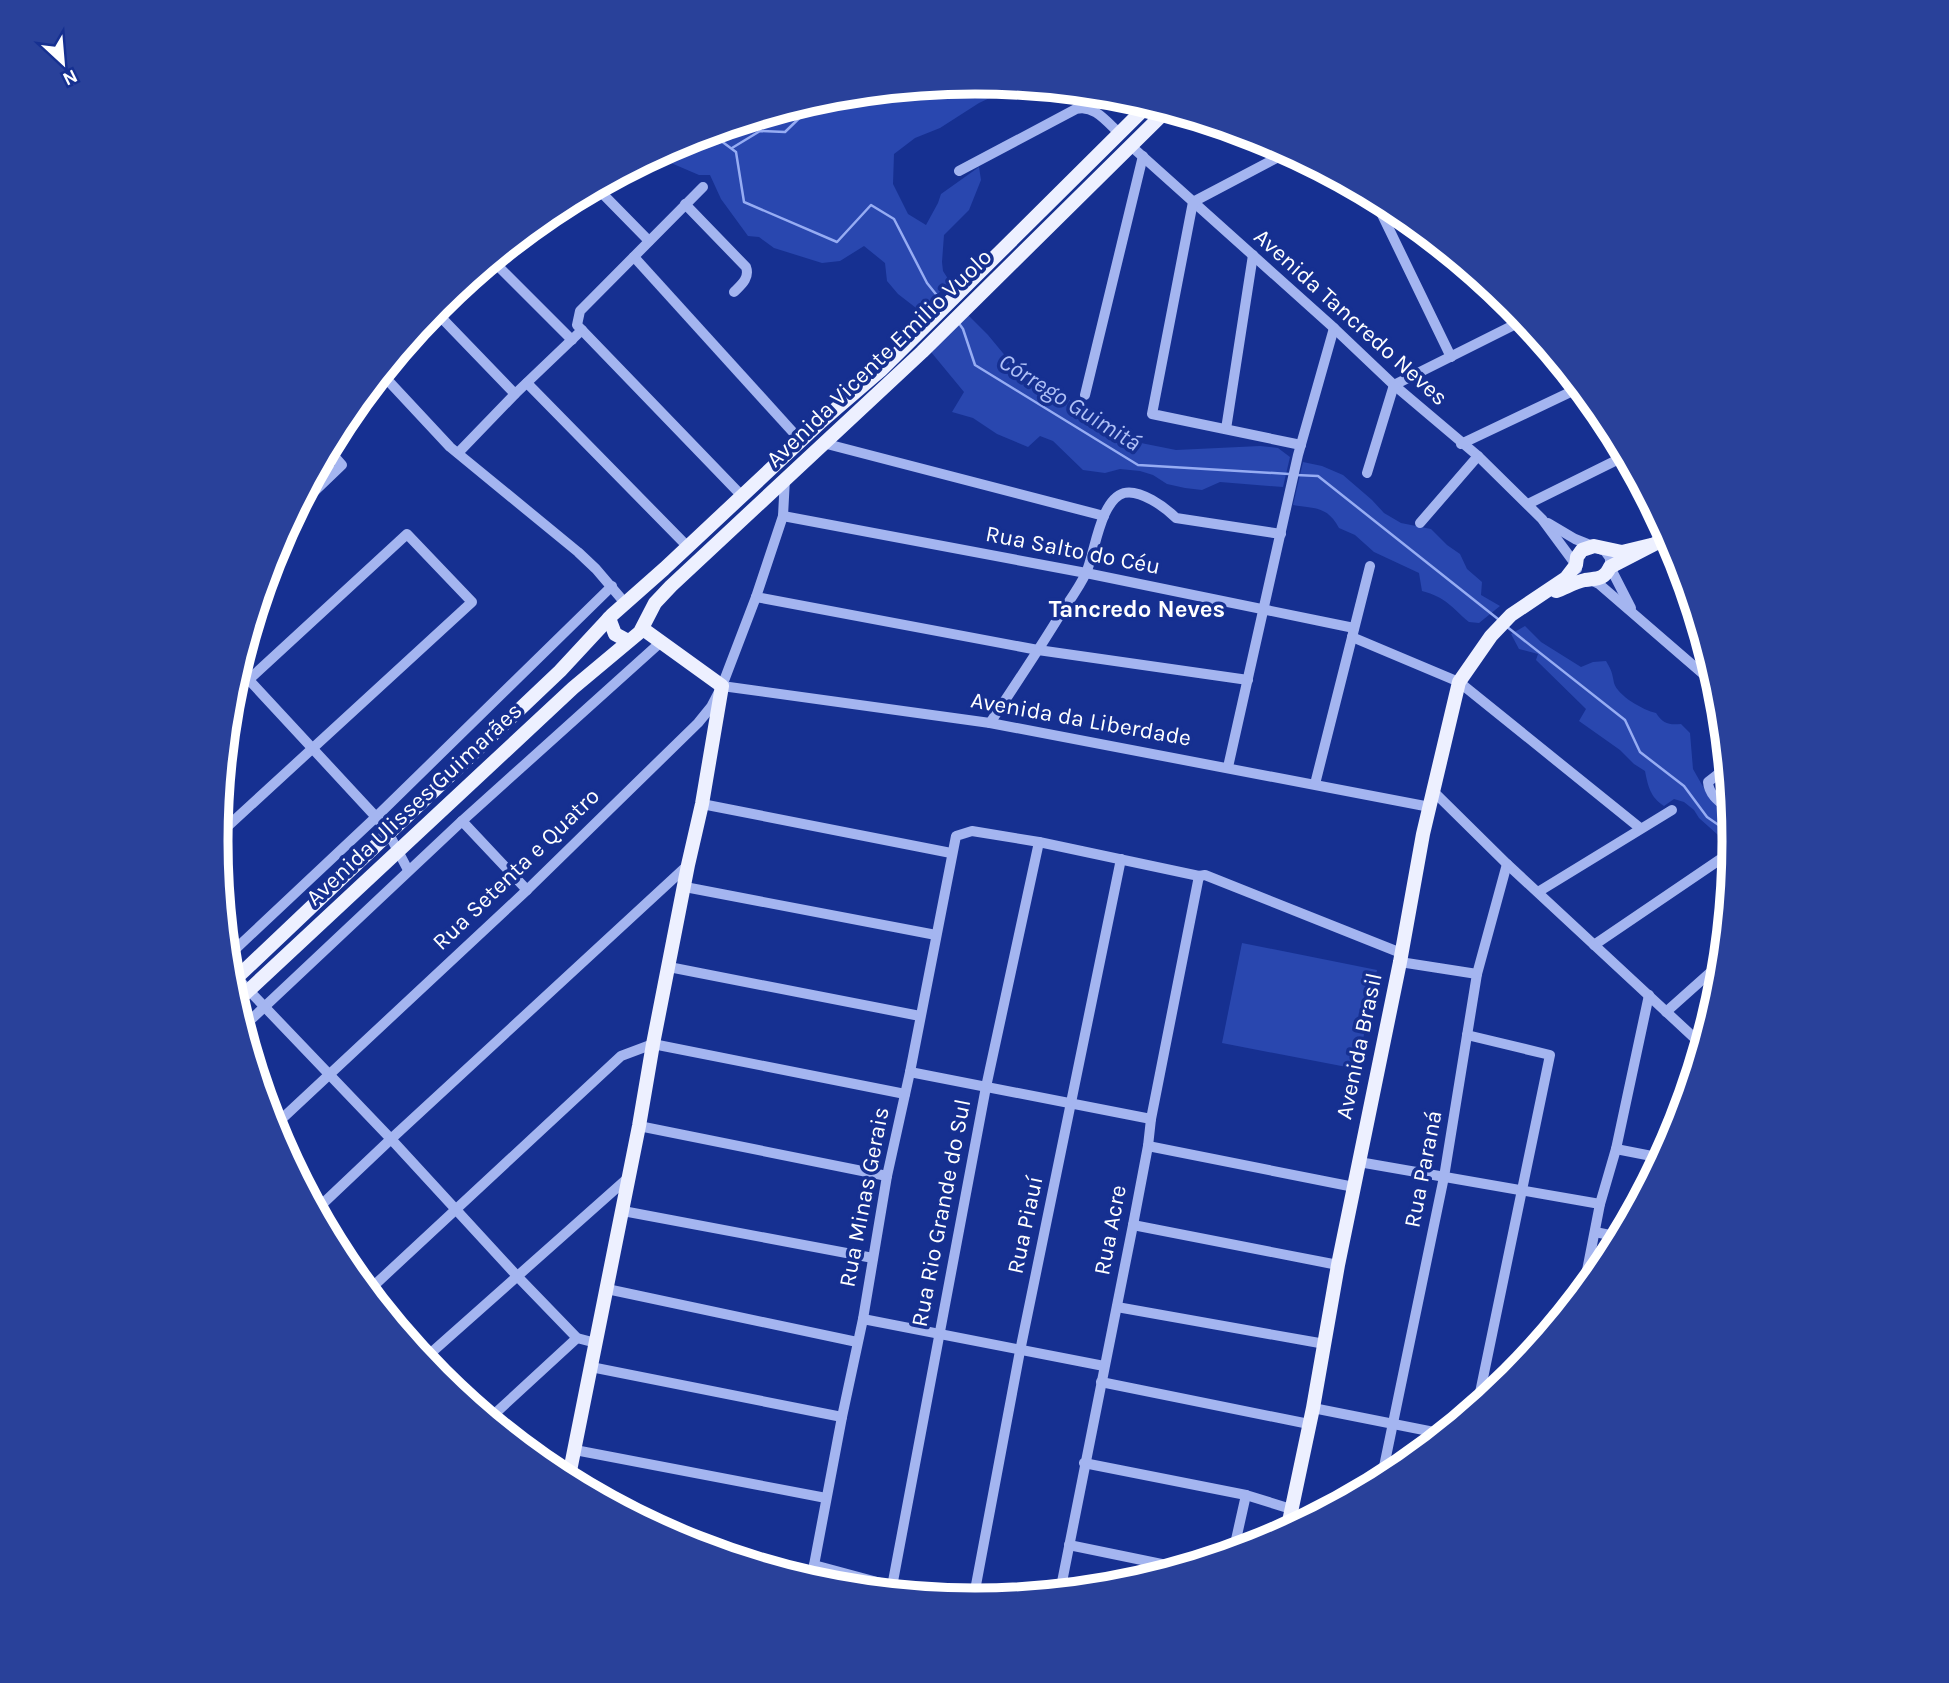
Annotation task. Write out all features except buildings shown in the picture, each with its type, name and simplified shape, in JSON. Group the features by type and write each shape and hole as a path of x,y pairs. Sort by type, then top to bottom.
{"main road":[{"name":"Avenida Vicente Emilio Vuolo","path":"971,293 1139,113"},
{"name":"Avenida Vicente Emilio Vuolo","path":"609,618 801,441 881,370 935,328 1159,118"},
{"name":"Avenida Vicente Emilio Vuolo","path":"628,641 638,635 655,603 671,586 922,352 935,328"},
{"name":"Avenida Brasil","path":"1536,600 1581,581 1601,579 1610,567 1658,542"},
{"name":"Avenida Brasil","path":"1289,1518 1432,800 1459,682 1491,636 1511,615 1561,583 1576,565 1582,550 1598,547 1622,552 1651,545"},
{"path":"570,1470 702,804 722,686 662,641 644,624 639,612 625,603"},
{"path":"609,618 615,634 628,641"},
{"name":"Avenida Ulisses Guimarães","path":"240,975 560,671 609,618"},
{"name":"Avenida Ulisses Guimarães","path":"244,994 573,688 628,641"}],"street":[{"path":"959,171 1083,107 1093,110 1119,133"},
{"name":"Avenida Tancredo Neves","path":"1131,146 1394,385 1478,456 1542,519"},
{"path":"1085,395 1143,156"},
{"path":"1276,158 1193,202 1152,414 1226,429 1300,450"},
{"path":"703,187 580,312 577,325 741,496"},
{"path":"603,194 649,241"},
{"path":"685,204 746,267 747,278 734,292"},
{"path":"1382,216 1451,357"},
{"path":"1226,429 1252,255"},
{"path":"634,257 801,441"},
{"path":"499,267 572,340"},
{"path":"442,318 515,394"},
{"path":"1367,473 1394,385 1513,324"},
{"path":"1228,767 1291,487 1334,328"},
{"path":"458,453 582,330"},
{"path":"388,380 450,447 578,552 625,603"},
{"path":"527,383 688,547"},
{"path":"1461,444 1571,392"},
{"path":"823,443 1104,516"},
{"path":"1420,523 1478,456"},
{"path":"317,489 342,465 335,457"},
{"path":"1528,504 1617,461"},
{"name":"Rua Setenta e Quatro","path":"281,1119 527,890 698,723 711,707 722,686 756,597 783,516 785,478"},
{"path":"990,723 1086,573 1104,516 1111,502 1124,493 1139,494 1153,500 1167,508 1176,518 1281,534"},
{"name":"Rua Salto do Céu","path":"783,516 1086,573 1262,609 1353,632 1459,682 1640,828"},
{"path":"1542,519 1608,554 1610,567 1634,614"},
{"path":"1542,519 1581,575 1599,584 1702,673"},
{"path":"228,826 472,602 407,534 245,683"},
{"path":"1315,784 1370,566"},
{"path":"236,949 376,817 612,586"},
{"path":"756,597 1038,650 1248,680"},
{"path":"250,1021 408,870 662,641"},
{"path":"248,680 376,817 408,870"},
{"name":"Avenida da Liberdade","path":"722,686 990,723 1315,784 1432,800"},
{"path":"1718,775 1708,782 1709,790 1720,802"},
{"path":"1432,800 1538,892 1695,1038"},
{"path":"702,804 951,853 956,836 972,831 1205,875 1401,958 1477,974"},
{"path":"1538,892 1672,810"},
{"path":"462,821 527,890"},
{"name":"Rua Rio Grande do Sul","path":"892,1584 986,1087 1039,842"},
{"name":"Rua Minas Gerais","path":"813,1570 951,853"},
{"name":"Rua Piauí","path":"977,1588 1020,1351 1121,859"},
{"path":"1594,945 1721,859"},
{"name":"Rua Paraná","path":"1384,1467 1444,1177 1477,974 1507,864"},
{"path":"322,1204 688,865"},
{"name":"Rua Acre","path":"1061,1583 1117,1307 1199,876"},
{"path":"685,887 936,935"},
{"path":"669,967 920,1016"},
{"path":"1667,1012 1709,974"},
{"path":"242,987 391,1139 577,1338 596,1343"},
{"path":"1588,1268 1649,995"},
{"path":"1468,1035 1549,1055 1480,1391"},
{"path":"374,1285 621,1056 653,1044 905,1094"},
{"path":"910,1072 1151,1119"},
{"path":"639,1126 887,1176"},
{"path":"1148,1146 1354,1187"},
{"path":"1616,1149 1651,1156"},
{"path":"1359,1162 1600,1204"},
{"path":"431,1353 629,1177"},
{"path":"623,1211 873,1258"},
{"path":"1133,1225 1338,1265"},
{"path":"1595,1233 1609,1235"},
{"path":"607,1289 857,1342"},
{"path":"1117,1307 1325,1344"},
{"path":"863,1320 1104,1366"},
{"path":"495,1414 577,1338"},
{"path":"591,1367 842,1417"},
{"path":"1101,1382 1309,1424"},
{"path":"1313,1408 1432,1431"},
{"path":"575,1450 826,1499"},
{"path":"1084,1464 1246,1496 1291,1509"},
{"path":"1236,1541 1246,1496"},
{"path":"1069,1545 1163,1564"},
{"path":"814,1565 859,1579"}],"shaded area":[{"path":"996,95 940,128 915,138 894,154 893,184 908,214 926,225 941,194 979,167 981,180 969,210 944,235 943,271 950,282 920,311 898,294 887,281 885,263 864,246 840,261 822,263 774,248 759,237 748,236 721,199 710,175 699,175 665,162 734,134 829,109 926,96"},
{"path":"968,315 1025,375 1043,382 1085,410 1121,439 1176,450 1260,446 1278,448 1290,457 1283,487 1220,482 1202,490 1167,484 1140,471 1120,469 1105,473 1083,470 1053,441 1040,436 1028,447 997,434 973,418 952,412 964,392 931,352"},
{"path":"1303,462 1343,475 1384,513 1401,523 1431,529 1460,554 1467,569 1482,582 1481,595 1500,606 1479,623 1469,622 1443,600 1422,591 1419,573 1374,552 1355,535 1339,528 1325,512 1293,505"},
{"path":"1525,626 1541,642 1581,667 1606,661 1616,688 1626,697 1638,706 1656,713 1667,723 1681,724 1690,733 1693,769 1706,792 1721,808 1722,835 1718,835 1684,802 1674,799 1664,806 1659,803 1650,791 1645,771 1579,721 1586,709 1536,660 1538,654 1519,649 1511,634"},
{"path":"1242,943 1377,970 1357,1069 1222,1043"}],"waterway":[{"path":"732,148 760,131 785,132 802,115"},
{"name":"Córrego Guimitá","path":"719,140 736,152 744,202 837,242 871,205 894,219 927,283 943,303"},
{"name":"Córrego Guimitá","path":"958,322 975,365 1138,465 1289,474"},
{"name":"Córrego Guimitá","path":"1296,475 1318,476 1498,619"},
{"name":"Córrego Guimitá","path":"1506,626 1625,720 1640,752 1684,786 1707,817 1721,827"}],"district":[{"name":"Tancredo Neves","path":"1137,609"}]}
